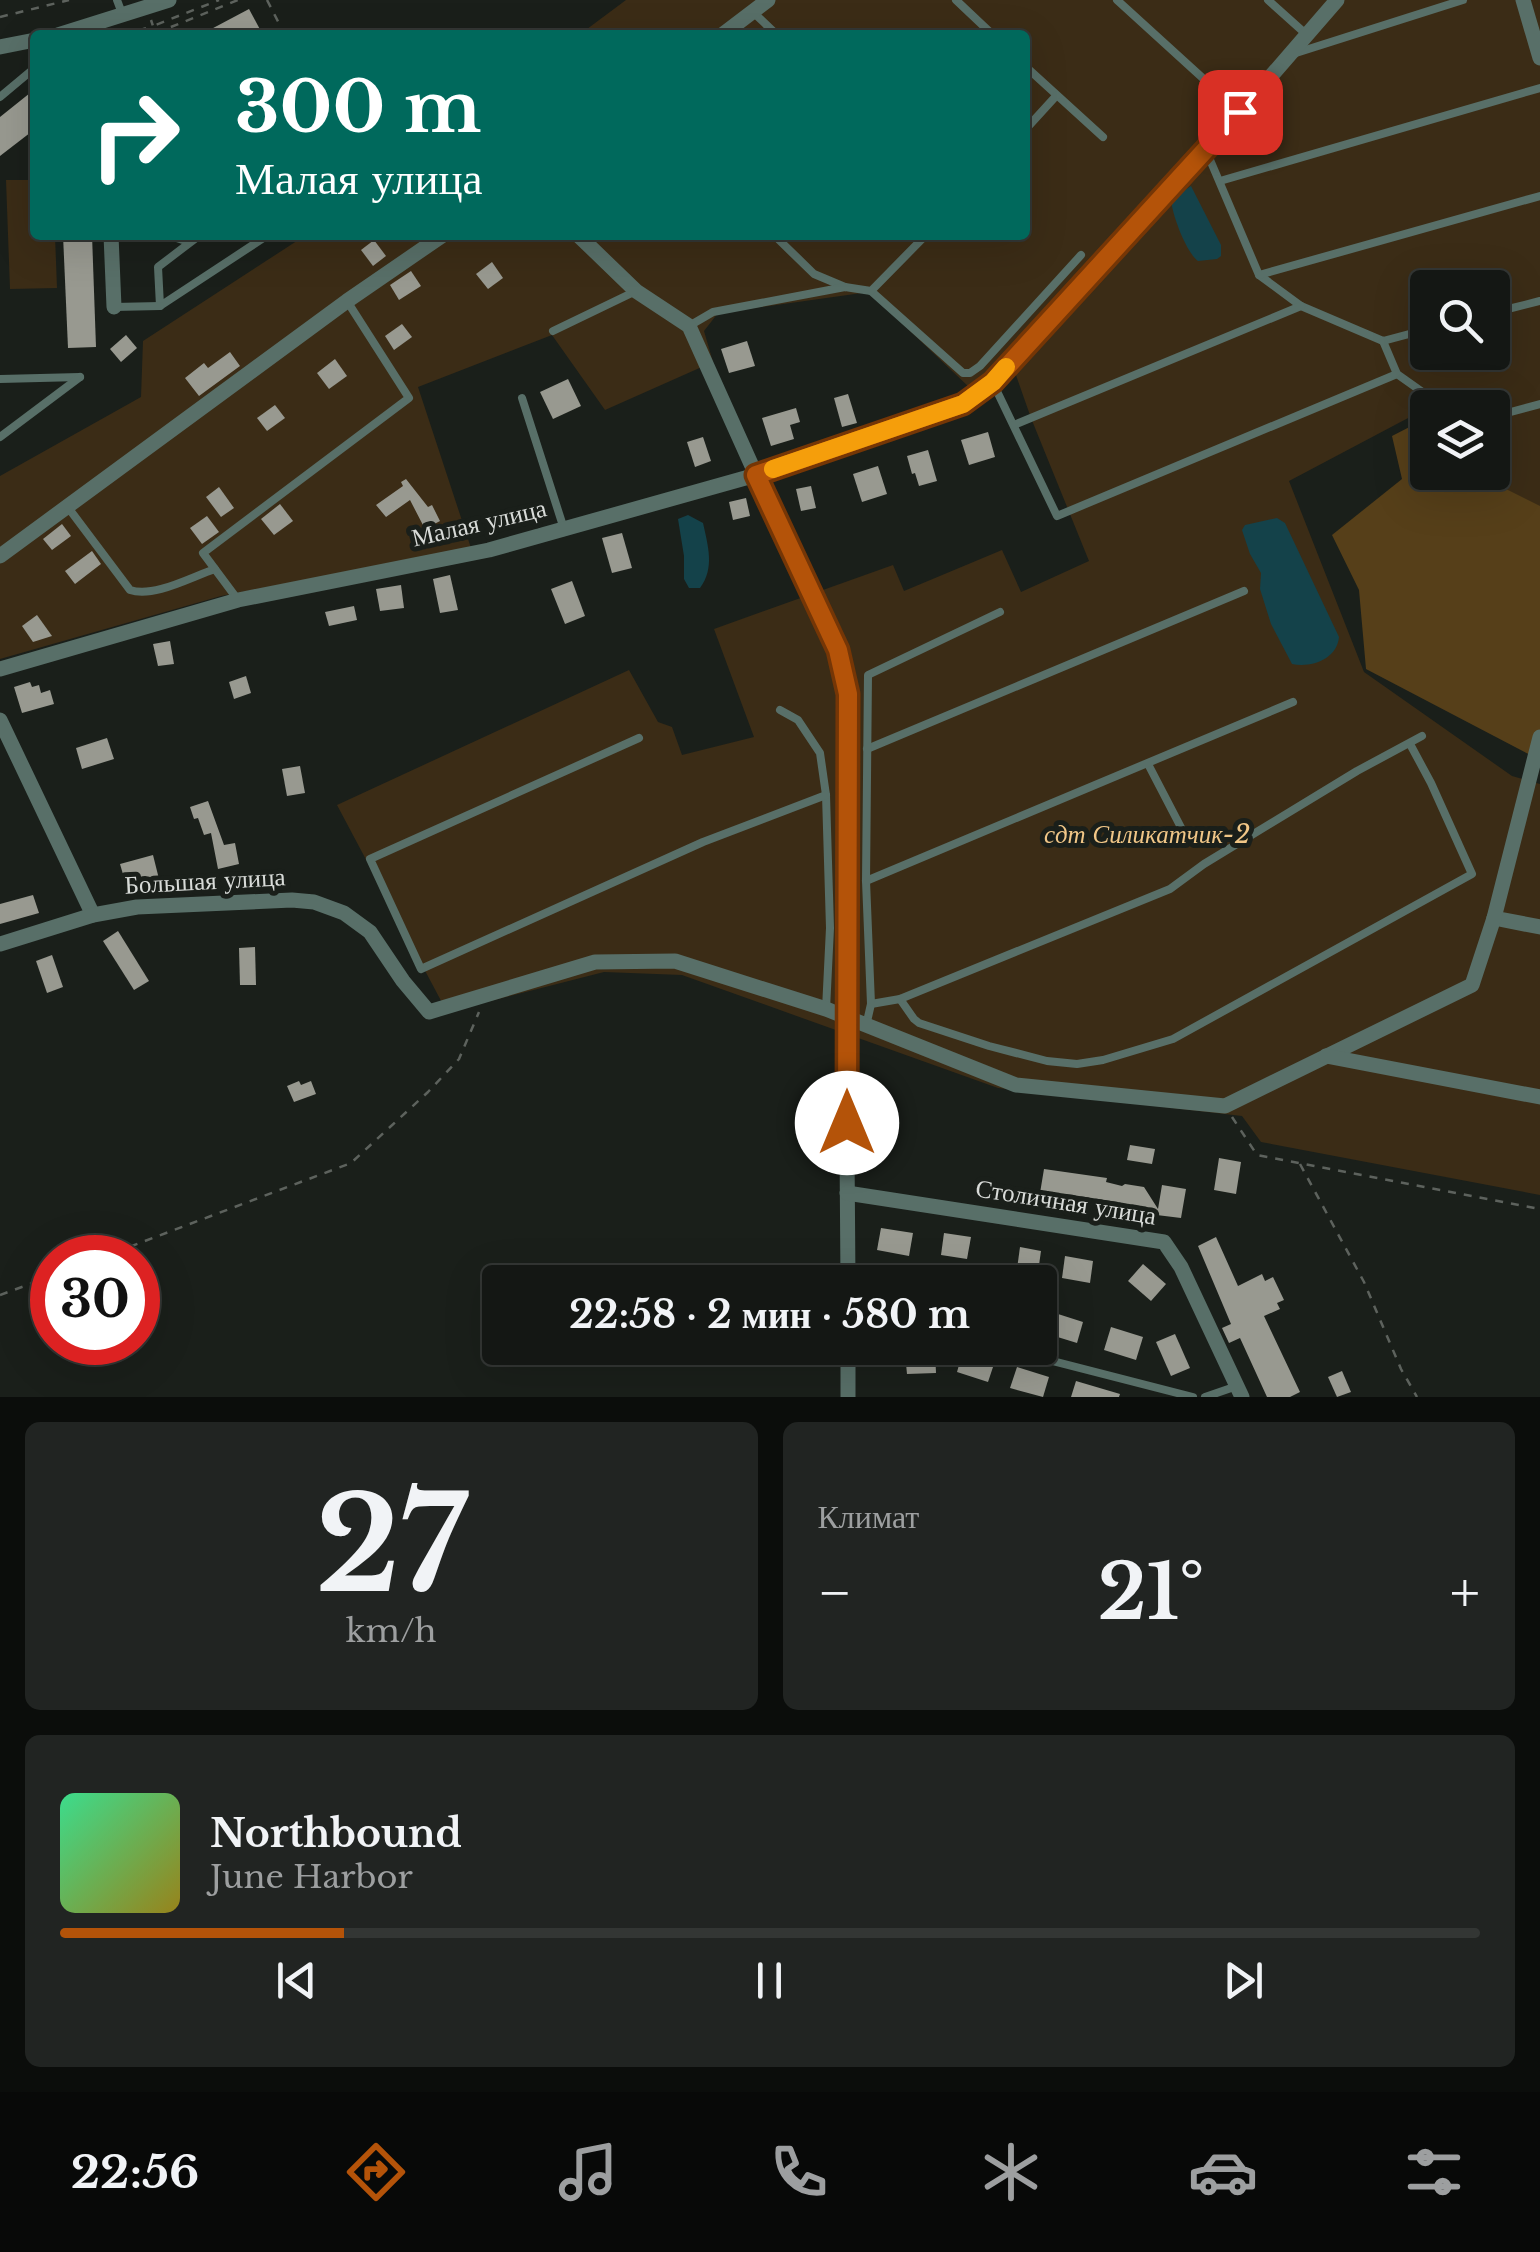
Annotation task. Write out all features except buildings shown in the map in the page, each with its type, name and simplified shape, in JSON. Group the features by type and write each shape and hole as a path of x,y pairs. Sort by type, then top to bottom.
{"street":[{"path":"102,29 120,8 168,0"},
{"path":"729,30 768,0"},
{"name":"Малая улица","path":"0,669 238,600 489,550 756,475 963,404 993,382 1338,0"},
{"path":"1527,2 1540,58"},
{"path":"0,47 30,41"},
{"path":"111,240 114,307"},
{"path":"0,556 436,240"},
{"path":"583,240 636,291 689,326 838,650 848,694 848,1265"},
{"path":"0,720 93,915"},
{"path":"496,992 595,962 675,961 826,1009 1016,1085 1225,1106 1472,986 1494,918 1540,737"},
{"name":"Большая улица","path":"0,944 93,915 136,907 314,902 344,912 370,932 429,1012 496,992"},
{"path":"1494,918 1540,927"},
{"path":"1326,1056 1540,1097"},
{"name":"Столичная улица","path":"847,1193 1164,1242 1181,1267 1239,1391"},
{"path":"848,1365 848,1397"}],"lane":[{"path":"956,0 988,30"},
{"path":"1117,0 1240,112"},
{"path":"1268,0 1307,35"},
{"path":"1290,55 1464,0"},
{"path":"753,12 772,30"},
{"path":"1030,71 1103,138"},
{"path":"0,97 30,72"},
{"path":"1220,181 1540,88"},
{"path":"1030,125 1056,96"},
{"path":"1205,148 1259,275 1301,306 1382,341 1410,334"},
{"path":"1259,275 1540,196"},
{"path":"183,240 190,242"},
{"path":"160,306 158,267 193,240"},
{"path":"114,307 160,306 260,240"},
{"path":"779,240 814,274 844,287 871,291 963,374 980,366 1081,255"},
{"path":"871,291 921,240"},
{"path":"689,326 713,312 844,287"},
{"path":"553,332 636,291"},
{"path":"1510,308 1540,300"},
{"path":"238,600 203,552 409,398 348,301"},
{"path":"1014,426 1301,306"},
{"path":"1382,341 1397,374 1420,390"},
{"path":"993,382 1057,516 1397,374"},
{"path":"0,379 80,376 0,436"},
{"path":"522,398 564,529"},
{"path":"1510,412 1540,404"},
{"path":"67,506 130,590 141,594 154,591 215,568"},
{"path":"866,749 1244,590"},
{"path":"866,1026 871,1004 866,880 868,675 1000,612"},
{"path":"866,880 1294,702"},
{"path":"780,710 798,720 820,753 826,795 830,928 826,1009"},
{"path":"871,1004 900,999 1170,889 1204,864 1422,736"},
{"path":"639,738 370,859 421,969 704,842 826,795"},
{"path":"900,999 920,1023 988,1046 1062,1064 1103,1060 1173,1039 1472,874 1410,744"},
{"path":"1148,764 1187,838"},
{"path":"1057,1362 1193,1397"},
{"path":"1205,1397 1239,1391"}],"path":[{"path":"0,17 69,0"},
{"path":"154,30 153,26 218,0"},
{"path":"164,30 238,0"},
{"path":"267,0 282,30"},
{"path":"160,1235 351,1163 459,1059 476,1016 496,992"},
{"path":"1225,1106 1257,1155 1540,1209"},
{"path":"1300,1163 1364,1282 1417,1397"},
{"path":"0,1295 30,1284"}],"green space":[{"name":"сдт Силикатчик-2","path":"626,0 1540,0 1540,507 1494,490 1510,490 1510,390 1410,390 1410,417 1289,481 1364,672 1512,776 1540,784 1540,1195 1261,1142 1242,1116 998,1088 682,975 604,972 447,1012 337,805 629,670 658,722 672,727 682,755 754,737 714,629 893,565 904,591 1002,550 1021,592 1089,561 1012,364 971,389 869,292 718,313 704,331 713,362 605,410 552,335 418,387 471,548 221,596 0,659 0,476 141,397 143,341 298,240 1030,240 1030,30 586,30"},
{"path":"6,180 30,180 30,240 55,240 57,288 10,289"}],"shaded area":[{"path":"1410,427 1410,490 1508,490 1540,506 1540,760 1366,669 1359,590 1332,535 1402,479 1392,436"}],"water":[{"path":"1191,186 1221,245 1221,256 1217,259 1198,261 1177,223 1171,199"},
{"path":"688,515 703,523 708,548 708,573 700,588 689,588 684,579 678,519"},
{"path":"1277,518 1285,523 1339,637 1329,656 1308,665 1292,664 1271,624 1260,589 1261,573 1242,530 1245,525"}],"slow traffic":[{"path":"773,469 963,404 1006,367"}],"route":[{"path":"847,1123 848,694 838,650 756,475 963,404 993,382 1240,112"}]}
